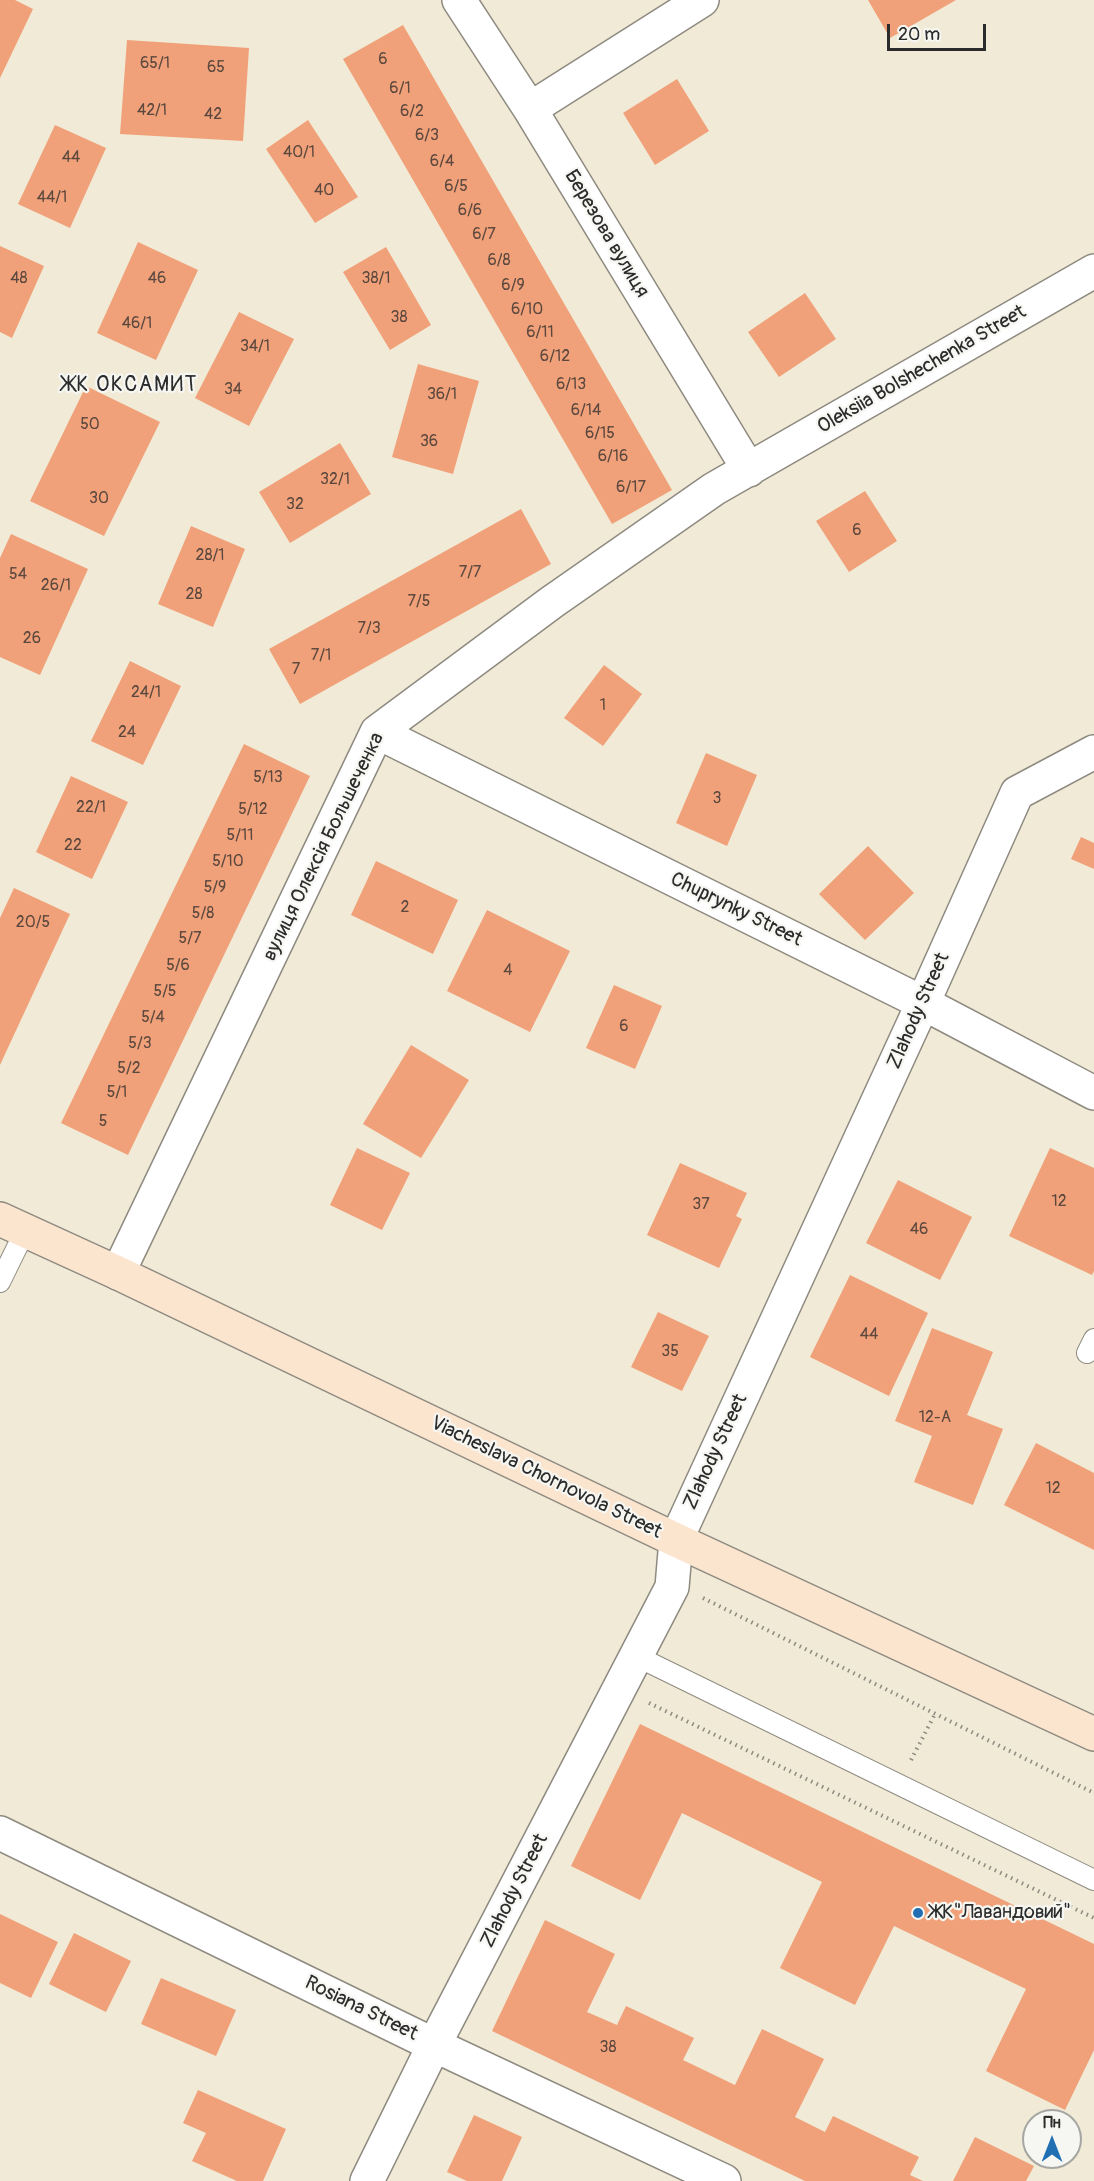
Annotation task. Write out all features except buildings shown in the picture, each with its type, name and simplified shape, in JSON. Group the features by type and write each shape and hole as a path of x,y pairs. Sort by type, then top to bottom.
{"street":[{"name":"Березова вулиця","path":"459,0 530,109 749,470"},
{"path":"530,109 702,0"},
{"name":"Oleksiia Bolshechenka Street","path":"749,470 1094,271"},
{"name":"вулиця Олексія Большеченка","path":"118,1273 377,732 552,602 714,489 749,470"},
{"name":"Chuprynky Street","path":"377,732 924,1003 1094,1093"},
{"name":"Zlahody Street","path":"367,2181 434,2045 672,1587 676,1540 924,1003 1017,793 1094,752"},
{"name":"Viacheslava Chornovola Street","path":"13,1225 676,1540 1094,1734"},
{"name":"Rosiana Street","path":"0,1833 434,2045 724,2181"}],"lane":[{"path":"0,1282 13,1225"},
{"path":"636,1656 1094,1880"}],"path":[{"path":"693,1593 1094,1792"},
{"path":"643,1701 1094,1918"},
{"path":"899,1785 935,1713"}],"place":[{"name":"ЖК\"Лавандовий\"","path":"918,1913"}],"district":[{"name":"ЖК ОКСАМИТ","path":"130,386"}]}
